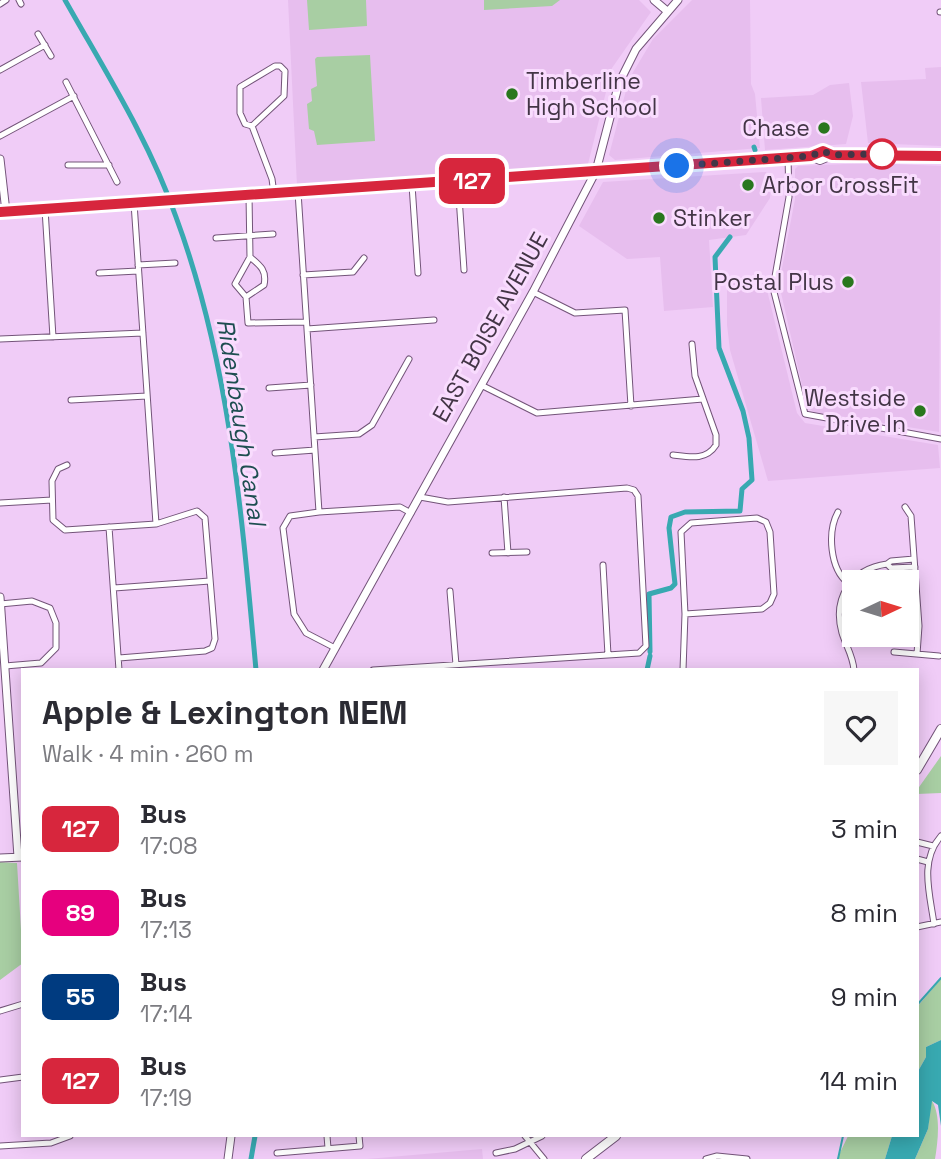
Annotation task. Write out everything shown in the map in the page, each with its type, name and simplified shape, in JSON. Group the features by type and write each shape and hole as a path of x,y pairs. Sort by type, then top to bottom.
{"main road":[{"path":"3,212 788,158 811,156 823,151 832,155 941,156"},
{"path":"919,767 941,729"},
{"path":"586,1159 615,1137"}],"street":[{"path":"0,4 6,0"},
{"path":"654,0 667,11"},
{"name":"EAST BOISE AVENUE","path":"326,668 335,648 533,292 596,171 619,83 636,49 678,0"},
{"path":"38,34 51,56"},
{"path":"0,70 45,45"},
{"path":"252,126 284,96 285,71 280,66 240,87 241,120 252,126 274,194"},
{"path":"66,82 117,183"},
{"path":"0,136 74,96"},
{"path":"788,158 789,197 774,288 805,414 941,439"},
{"path":"0,159 3,212"},
{"path":"68,165 109,165"},
{"path":"458,182 464,270"},
{"path":"412,185 418,273"},
{"path":"298,192 319,512"},
{"path":"249,195 250,257 235,284 246,297 248,323 307,325 434,320"},
{"path":"134,203 156,524"},
{"path":"45,209 53,337"},
{"path":"216,239 273,234"},
{"path":"246,297 264,285 266,277 261,266 250,257"},
{"path":"303,275 353,272 364,258"},
{"path":"99,273 175,262"},
{"path":"533,292 575,313 625,310 631,407"},
{"path":"0,340 143,333"},
{"path":"673,454 703,456 709,454 716,445 695,376 692,344"},
{"path":"314,437 359,434 373,425 409,359"},
{"path":"481,385 537,413 703,399"},
{"path":"269,388 311,386"},
{"path":"71,400 147,396"},
{"path":"275,453 315,450"},
{"path":"67,465 53,475 52,500 53,520 58,527 65,530 156,524 188,512 202,513 205,518 215,639 212,648 205,651 118,658"},
{"path":"414,668 643,652 646,646 638,496 634,490 627,488 434,502 420,497"},
{"path":"504,497 508,553"},
{"path":"0,503 52,500"},
{"path":"335,648 306,633 293,614 283,527 286,519 294,514 400,506 411,513"},
{"path":"905,507 911,516 919,626 918,654"},
{"path":"838,512 832,523 835,567 842,576"},
{"path":"682,668 685,614 680,537 684,527 691,523 757,518 766,522 770,532 774,594 770,603 762,609 685,614"},
{"path":"109,527 119,668"},
{"path":"492,553 527,552"},
{"path":"864,570 891,561 914,559"},
{"path":"887,564 891,568 915,567"},
{"path":"603,565 608,655"},
{"path":"114,588 210,581"},
{"path":"450,591 456,665"},
{"path":"0,597 20,857 0,859"},
{"path":"1,604 41,603 50,608 57,631 56,648 41,663 5,666"},
{"path":"842,608 842,626"},
{"path":"848,648 853,668"},
{"path":"894,652 939,656"},
{"path":"919,927 938,923 928,862 933,846 941,836"},
{"path":"919,842 933,846"},
{"path":"919,860 928,862"},
{"path":"0,1011 21,1005"},
{"path":"0,1080 21,1077"},
{"path":"0,1146 51,1143 67,1137"},
{"path":"228,1159 231,1137"},
{"path":"327,1137 328,1148"},
{"path":"277,1153 360,1146 359,1137"},
{"path":"496,1153 527,1139 544,1159"},
{"path":"706,1159 717,1156 747,1159"}],"shaded area":[{"path":"288,0 639,0 651,12 612,68 588,164 297,186"},
{"path":"307,0 366,0 367,26 309,30"},
{"path":"484,0 560,0 552,6 484,10"},
{"path":"692,0 750,0 751,84 755,94 760,148 615,160 609,155 629,79 653,39"},
{"path":"370,55 375,141 317,145 314,131 309,129 307,104 312,101 311,89 317,86 315,59"},
{"path":"941,67 941,146 868,143 861,82 926,79 925,68"},
{"path":"849,83 853,116 846,144 765,150 761,98 813,95 830,85"},
{"path":"869,163 941,166 939,432 814,412 807,407 779,284 795,199 795,169 798,166"},
{"path":"766,172 771,186 770,198 746,235 709,240 713,307 664,311 660,257 627,259 579,226 603,182"},
{"path":"767,276 767,290 797,413 805,423 938,445 940,468 768,481 730,350 727,325 727,279"},
{"path":"941,756 941,793 919,794 919,787"},
{"path":"0,862 17,863 21,964 0,980"},
{"path":"941,979 941,1040 926,1047 926,1057 919,1069 919,1005"},
{"path":"941,1040 941,1126 938,1105 932,1101 928,1129 915,1159 885,1159 892,1137 919,1137 919,1069 926,1057 926,1047"},
{"path":"932,1101 938,1121 935,1159 915,1159 928,1129"},
{"path":"848,1137 892,1137 885,1159 837,1159"},
{"path":"482,1149 483,1159 367,1159"}],"waterway":[{"name":"Ridenbaugh Canal","path":"65,0 153,161 176,217 194,272 209,328 231,441 256,668"},
{"path":"650,652 649,594 671,588 675,584 669,528 671,517 685,512 740,511 742,489 752,480 749,438 743,411 719,348 715,257 730,237"},
{"path":"647,668 650,656"},
{"path":"919,1003 941,978"},
{"name":"Ridenbaugh Canal","path":"251,1159 255,1137"},
{"path":"838,1159 843,1137"}],"bus line":[{"name":"127","path":"0,212 682,166 811,156 814,152 823,151 832,155 941,156"}],"place":[{"name":"Timberline High School","path":"512,94"},
{"name":"Chase","path":"824,128"},
{"name":"Arbor CrossFit","path":"748,185"},
{"name":"Stinker","path":"659,218"},
{"name":"Postal Plus","path":"848,282"},
{"name":"Westside Drive In","path":"920,411"}],"route":[{"path":"677,166 811,156 814,152 823,151 832,155 882,154"}]}
